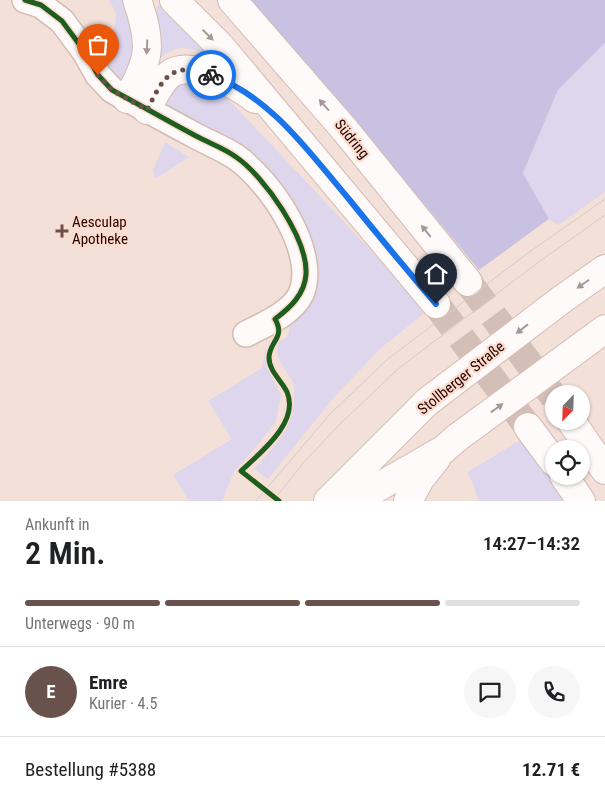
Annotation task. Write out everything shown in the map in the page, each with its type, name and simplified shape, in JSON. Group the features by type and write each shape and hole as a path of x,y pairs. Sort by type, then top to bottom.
{"main road":[{"path":"137,0 146,26 148,46 137,104"},
{"path":"174,0 220,47 436,304"},
{"name":"Südring","path":"232,0 345,130 468,282"},
{"path":"137,104 154,96 169,75 178,70 185,69 206,74 249,94 285,124"},
{"name":"Stollberger Straße","path":"353,499 375,472 407,423 427,402 605,268"},
{"path":"353,499 451,444 597,334"},
{"path":"528,427 545,450"},
{"path":"577,430 605,470"},
{"path":"408,501 420,479 451,444"},
{"path":"570,485 582,501"}],"street":[{"path":"25,0 40,5 62,21 85,52 98,75 112,90 236,157 257,175 273,196 293,228 303,252 306,274 300,295 286,312 246,334"}],"shaded area":[{"path":"108,0 134,0 139,20 129,72 122,78 110,73 99,54 116,22 116,15"},
{"path":"249,0 605,0 605,43 558,90 523,173 549,219 479,270 356,122"},
{"path":"161,3 204,51 177,49 166,54 156,63 157,7"},
{"path":"605,43 605,192 558,225 549,219 523,173 558,90"},
{"path":"166,78 218,88 389,270 417,296 427,311 381,348 335,396 268,479 254,469 275,445 286,428 293,408 294,397 293,382 280,362 277,348 288,334 289,326 304,309 316,288 319,274 316,251 310,236 285,193 255,155 240,144 164,104"},
{"path":"165,142 189,157 155,179 153,170"},
{"path":"267,338 266,360 281,395 276,421 234,472 222,501 189,501 173,475 232,439 208,401 262,368"},
{"path":"520,440 545,471 545,485 556,485 569,501 479,501 468,472"}],"tunnel":[{"path":"468,282 545,385"},
{"path":"436,304 528,427"}],"tram line":[{"path":"256,501 330,414 389,358 528,253 605,199"},
{"path":"273,501 305,461 339,425 398,369 536,264 605,215"}],"cycle path":[{"path":"25,0 41,5 62,21 85,52 98,75 112,90 227,151 247,166 271,193 292,227 305,260 305,281 296,300 275,319 279,331 271,347 269,358 273,372 287,392 290,403 288,414 276,436 241,471 279,501"}],"way so far":[{"path":"98,75 112,90 147,110 161,85 169,75 178,70 185,69 211,75"}],"place":[{"name":"Aesculap Apotheke","path":"62,231"}],"route":[{"path":"211,75 249,94 285,124 436,304"}]}
